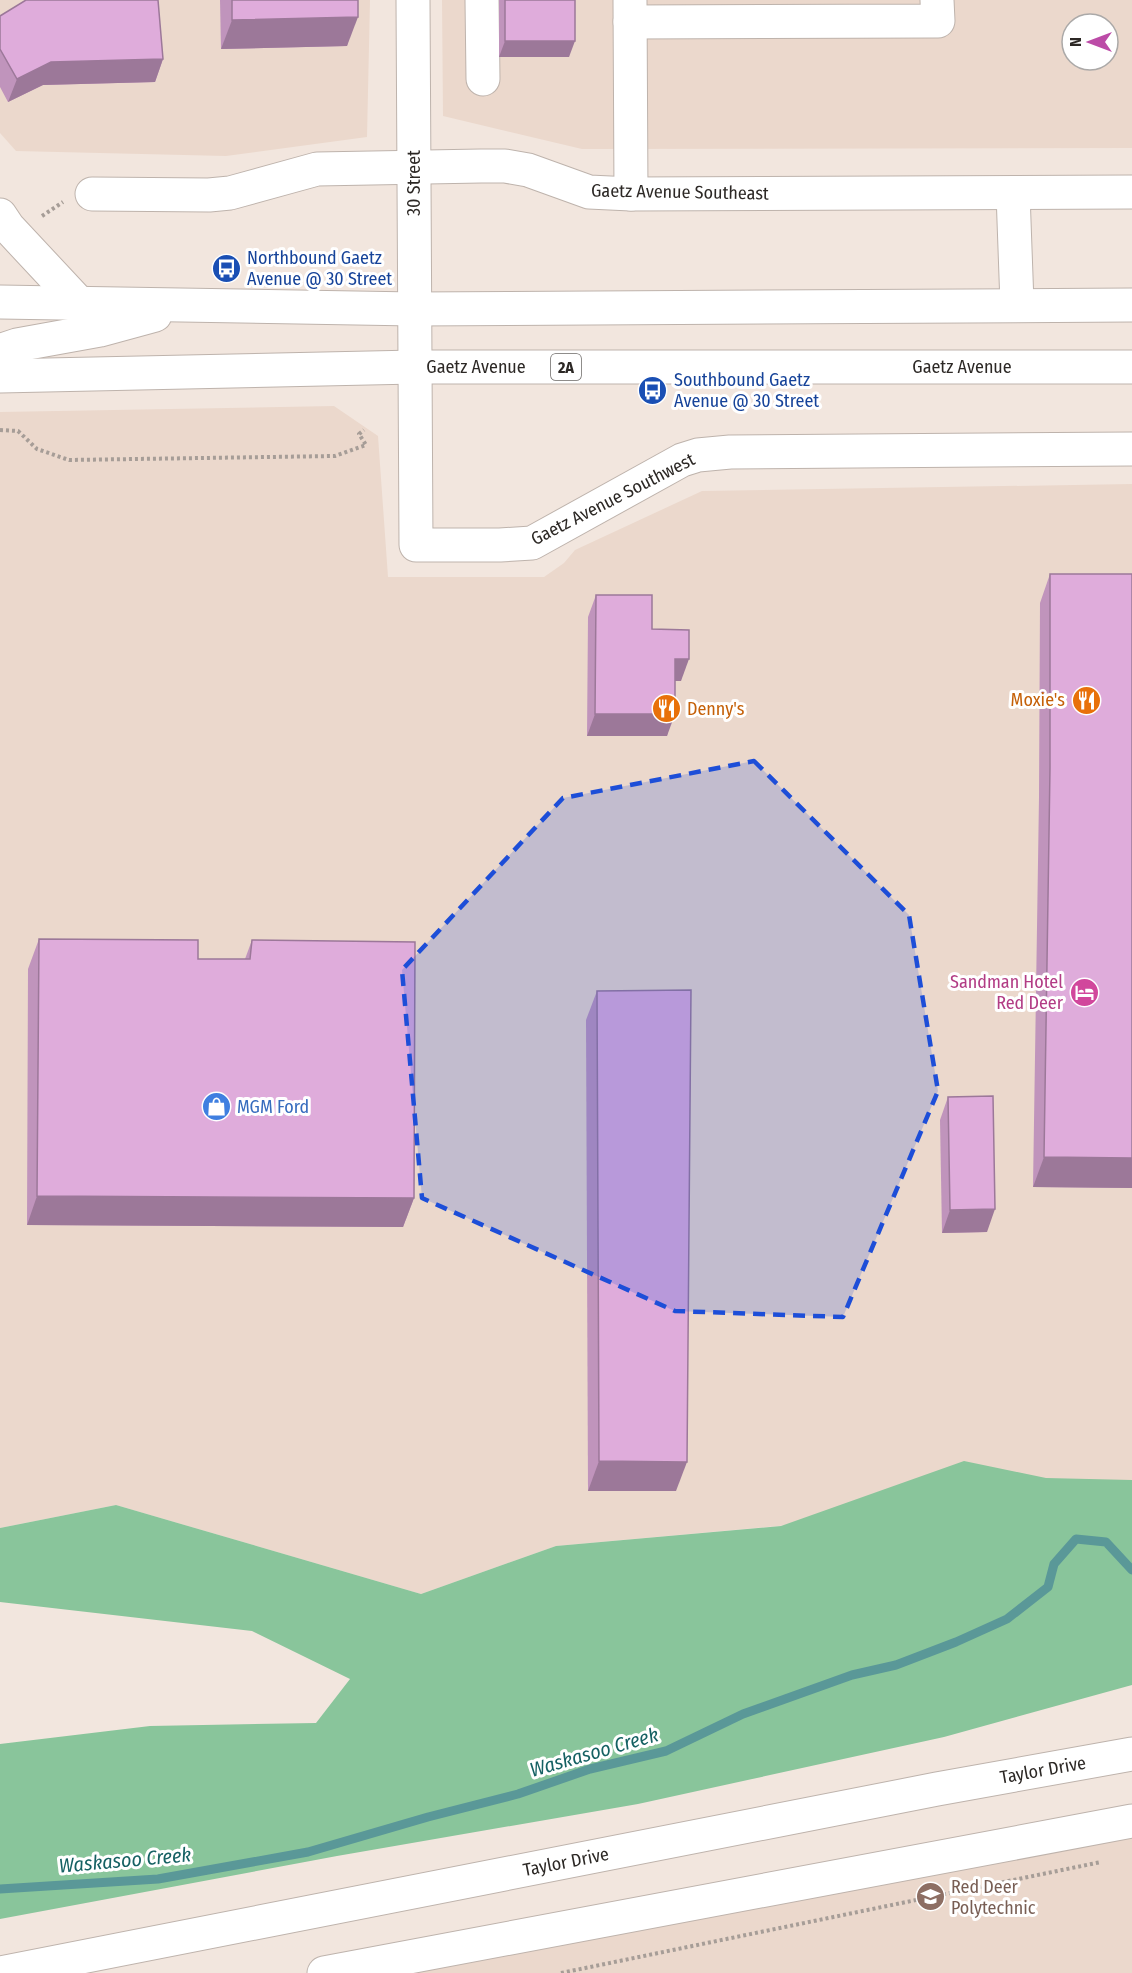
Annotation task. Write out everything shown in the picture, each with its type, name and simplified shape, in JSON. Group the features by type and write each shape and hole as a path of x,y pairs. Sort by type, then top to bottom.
{"main road":[{"name":"30 Street","path":"413,0 415,367"},
{"path":"482,0 483,79"},
{"path":"632,194 630,11 696,11 938,21 937,0"},
{"name":"Gaetz Avenue Southeast","path":"92,194 209,195 230,193 317,169 505,166 528,170 589,192 632,194 1132,192"},
{"path":"1013,193 1017,304"},
{"path":"0,215 79,303"},
{"path":"0,302 414,309 1132,304"},
{"path":"0,354 5,349 17,345 100,330 185,306"},
{"name":"Gaetz Avenue","path":"0,376 415,367 1132,367"},
{"name":"Gaetz Avenue Southwest","path":"415,367 416,545 532,543 682,460 706,454 1132,448"},
{"name":"Taylor Drive","path":"0,1973 925,1791 1132,1754"},
{"path":"324,1973 1132,1821"}],"path":[{"path":"0,430 18,431 37,449 69,460 335,456 366,445 359,434 364,430"},
{"path":"561,1973 1109,1861"}],"highlighted area":[{"path":"754,761 909,915 938,1091 843,1317 675,1311 422,1198 402,970 563,798"}],"shaded area":[{"path":"0,0 370,0 367,137 226,156 16,151 0,133"},
{"path":"442,0 1132,0 1132,148 582,149 443,116"},
{"path":"334,406 378,436 388,577 544,577 564,563 575,550 702,491 1132,484 1132,1494 556,1546 421,1594 116,1505 0,1528 0,412"},
{"name":"Red Deer Polytechnic","path":"1132,1821 1132,1973 324,1973"}],"green space":[{"path":"964,1461 1046,1478 1132,1480 1132,1685 944,1737 638,1804 337,1856 0,1919 0,1744 150,1726 316,1723 350,1679 252,1631 0,1602 0,1528 116,1505 421,1594 556,1546 781,1526"}],"building":[{"path":"26,0 158,0 163,59 51,62 17,79 0,49 0,16"},
{"path":"232,0 358,0 358,17 232,20"},
{"path":"505,0 575,0 575,41 505,41"},
{"name":"Sandman Hotel Red Deer","path":"1050,574 1132,574 1132,1158 1044,1157 1050,768"},
{"path":"596,595 652,595 652,629 689,630 689,659 675,659 675,714 595,714"},
{"name":"MGM Ford","path":"39,939 198,940 198,959 250,959 252,940 415,942 414,1198 37,1196"},
{"path":"691,990 687,1462 599,1461 597,991"},
{"path":"993,1096 995,1209 950,1210 948,1097"}],"waterway":[{"name":"Waskasoo Creek","path":"0,1889 158,1879 308,1852 518,1794 590,1769 666,1751 743,1714 852,1675 896,1665 1007,1619 1048,1587 1054,1564 1076,1539 1106,1542 1132,1570"}],"place":[{"name":"Northbound Gaetz Avenue @ 30 Street","path":"226,268"},
{"name":"Southbound Gaetz Avenue @ 30 Street","path":"653,390"},
{"name":"Moxie's","path":"1086,700"},
{"name":"Denny's","path":"666,709"},
{"name":"Sandman Hotel Red Deer","path":"1084,992"},
{"name":"MGM Ford","path":"216,1107"},
{"name":"Red Deer Polytechnic","path":"930,1897"}]}
